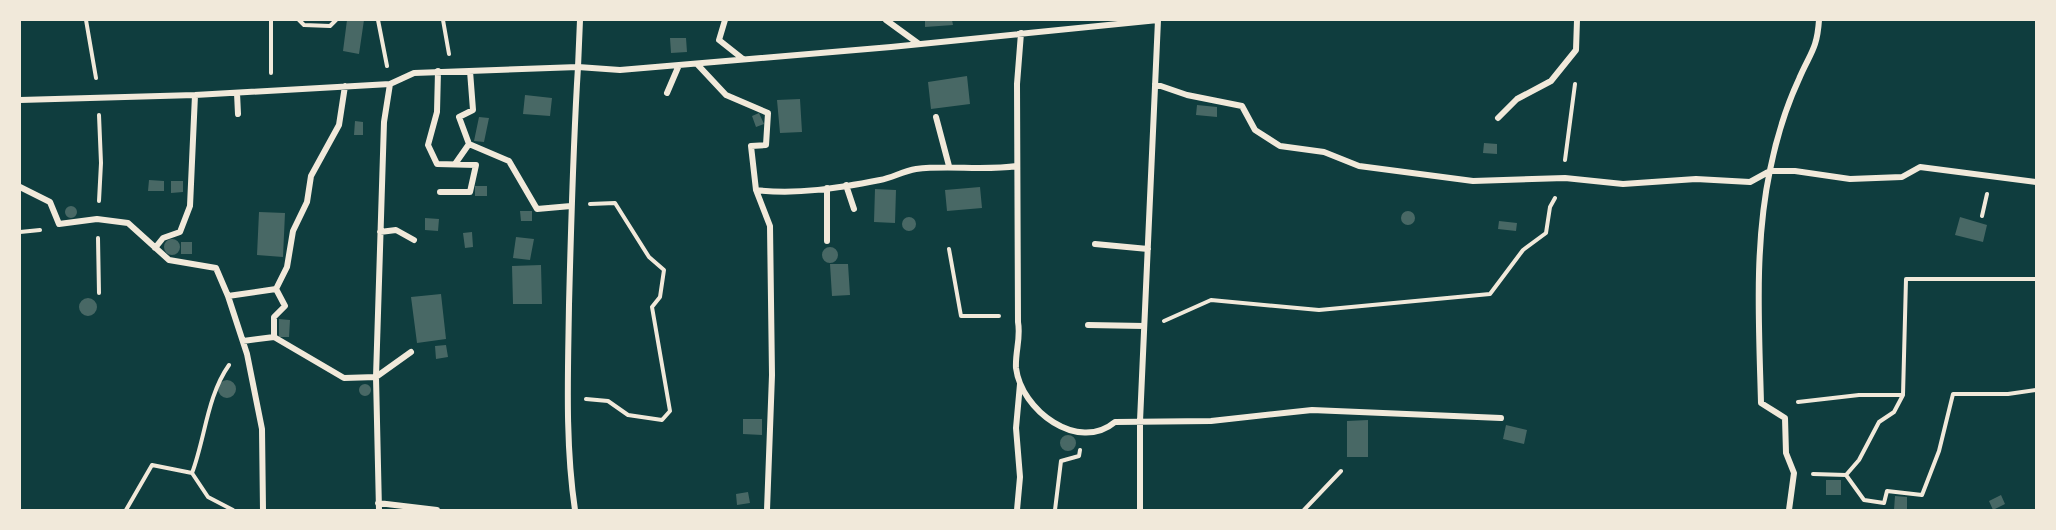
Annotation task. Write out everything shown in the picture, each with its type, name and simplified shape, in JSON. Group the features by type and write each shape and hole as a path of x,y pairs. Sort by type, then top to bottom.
{"street":[{"path":"575,510 571,483 568,387 571,206 580,20"},
{"path":"725,20 719,40 743,59"},
{"path":"886,20 919,44"},
{"path":"20,100 195,95 390,84 414,72 578,67 620,70 1158,20 1140,421 1140,510"},
{"path":"1498,118 1517,99 1551,81 1576,50 1576,20"},
{"path":"1790,510 1794,473 1786,453 1785,418 1761,403 1758,304 1762,233 1770,171 1799,79 1817,45 1820,20"},
{"path":"1017,510 1020,477 1016,429 1020,384 1016,367 1021,337 1018,316 1017,84 1021,33"},
{"path":"698,63 726,95 768,113 766,145 751,146 756,190 770,226 772,293 768,510"},
{"path":"667,93 679,65"},
{"path":"438,71 437,112 428,145 437,164 476,165 470,192 440,192"},
{"path":"470,71 473,110 459,117 469,144 509,161 537,209 571,206"},
{"path":"390,84 384,122 376,377 379,507 437,510"},
{"path":"1155,84 1188,95 1242,106 1255,130 1280,146 1324,152 1359,166 1473,181 1565,178 1623,184 1696,179 1750,182 1770,171 1795,171 1850,179 1902,177 1920,167 2037,182"},
{"path":"276,289 288,267 293,231 307,202 311,176 339,125 345,86"},
{"path":"237,93 238,114"},
{"path":"155,248 163,238 180,232 190,206 195,95"},
{"path":"936,117 949,166"},
{"path":"455,164 469,144"},
{"path":"756,190 785,194 882,180 911,170 949,166 986,170 1017,166"},
{"path":"846,185 854,209"},
{"path":"20,187 50,201 59,224 97,219 128,223 169,260 216,268 244,343 262,429 262,510"},
{"path":"827,188 827,241"},
{"path":"380,232 396,230 414,240"},
{"path":"1095,244 1148,249"},
{"path":"228,296 276,289"},
{"path":"274,337 274,317 285,306 276,289"},
{"path":"1088,326 1144,326"},
{"path":"244,343 274,337 344,378 376,377 411,352"},
{"path":"1020,384 1049,418 1069,432 1084,433 1106,429 1115,422 1211,421 1312,410 1500,418"}],"path":[{"path":"86,20 99,98 102,163 97,219 99,293"},
{"path":"271,20 271,90"},
{"path":"299,20 304,25 330,26 336,20"},
{"path":"378,20 390,84"},
{"path":"443,20 452,71"},
{"path":"1144,326 1175,318 1210,300 1319,310 1490,294 1523,250 1546,233 1550,207 1565,178 1576,50"},
{"path":"568,387 584,399 608,401 628,415 662,420 670,411 652,307 660,297 663,270 649,257 615,203 571,206"},
{"path":"949,249 961,316 1018,316"},
{"path":"1846,475 1859,460 1879,422 1894,412 1904,395 1906,279 2037,279"},
{"path":"192,473 222,376 244,343"},
{"path":"1846,475 1864,500 1884,503 1887,491 1922,495 1939,451 1953,394 2008,394 2037,390"},
{"path":"1761,403 1800,402 1859,395 1904,395"},
{"path":"1055,510 1061,461 1079,456 1084,433"},
{"path":"126,510 152,465 192,473 208,497 233,510"},
{"path":"1304,510 1341,471"},
{"path":"1794,473 1846,475"}],"building":[{"path":"347,20 364,20 359,54 343,51"},
{"path":"925,20 952,20 953,25 925,27"},
{"path":"670,38 686,38 687,52 671,53"},
{"path":"967,76 970,104 931,109 928,82"},
{"path":"525,95 552,98 550,116 523,114"},
{"path":"800,99 802,132 780,133 777,100"},
{"path":"1197,105 1217,107 1217,117 1196,115"},
{"path":"759,113 764,124 756,127 752,116"},
{"path":"479,117 489,118 484,142 474,141"},
{"path":"355,121 363,122 363,135 354,135"},
{"path":"1484,143 1497,144 1497,154 1483,153"},
{"path":"149,180 164,181 164,191 148,191"},
{"path":"171,181 183,181 183,192 171,193"},
{"path":"475,186 487,186 487,196 475,196"},
{"path":"980,187 982,208 947,211 945,190"},
{"path":"875,189 896,190 895,223 874,222"},
{"path":"73,206 76,207 76,217 69,218 66,217 65,210 66,207"},
{"path":"520,211 532,211 532,221 521,221"},
{"path":"1408,211 1413,213 1415,218 1413,223 1408,225 1403,223 1401,218 1403,213"},
{"path":"259,212 285,213 283,257 257,255"},
{"path":"909,217 914,219 916,224 914,229 909,231 904,229 902,224 904,219"},
{"path":"1960,217 1987,225 1983,242 1955,235"},
{"path":"425,218 439,219 438,231 425,230"},
{"path":"1499,221 1517,223 1516,231 1498,229"},
{"path":"472,232 473,247 465,248 463,233"},
{"path":"516,237 534,239 530,260 513,258"},
{"path":"169,239 175,239 180,247 178,253 169,255 164,250 164,244"},
{"path":"181,242 192,242 192,254 181,254"},
{"path":"830,247 836,249 838,255 836,261 830,263 824,261 822,255 824,249"},
{"path":"830,264 848,264 850,295 832,296"},
{"path":"541,265 542,304 513,304 512,266"},
{"path":"441,294 446,339 417,343 411,297"},
{"path":"88,298 94,301 97,307 94,313 88,316 82,313 79,307 82,301"},
{"path":"279,319 290,320 289,337 279,337"},
{"path":"446,345 448,357 436,359 435,346"},
{"path":"227,380 233,383 236,389 233,395 227,398 221,395 218,389 221,383"},
{"path":"367,384 371,390 367,396 363,396 359,388"},
{"path":"743,419 762,419 762,435 743,434"},
{"path":"1368,420 1368,457 1347,457 1347,421"},
{"path":"1506,425 1527,430 1524,444 1503,439"},
{"path":"1065,435 1071,435 1076,443 1074,449 1065,451 1060,446 1060,440"},
{"path":"1826,480 1841,480 1841,495 1826,495"},
{"path":"748,492 750,503 737,505 736,494"},
{"path":"2001,495 2005,504 1993,510 1989,501"},
{"path":"1895,496 1907,497 1907,510 1894,510"}]}
